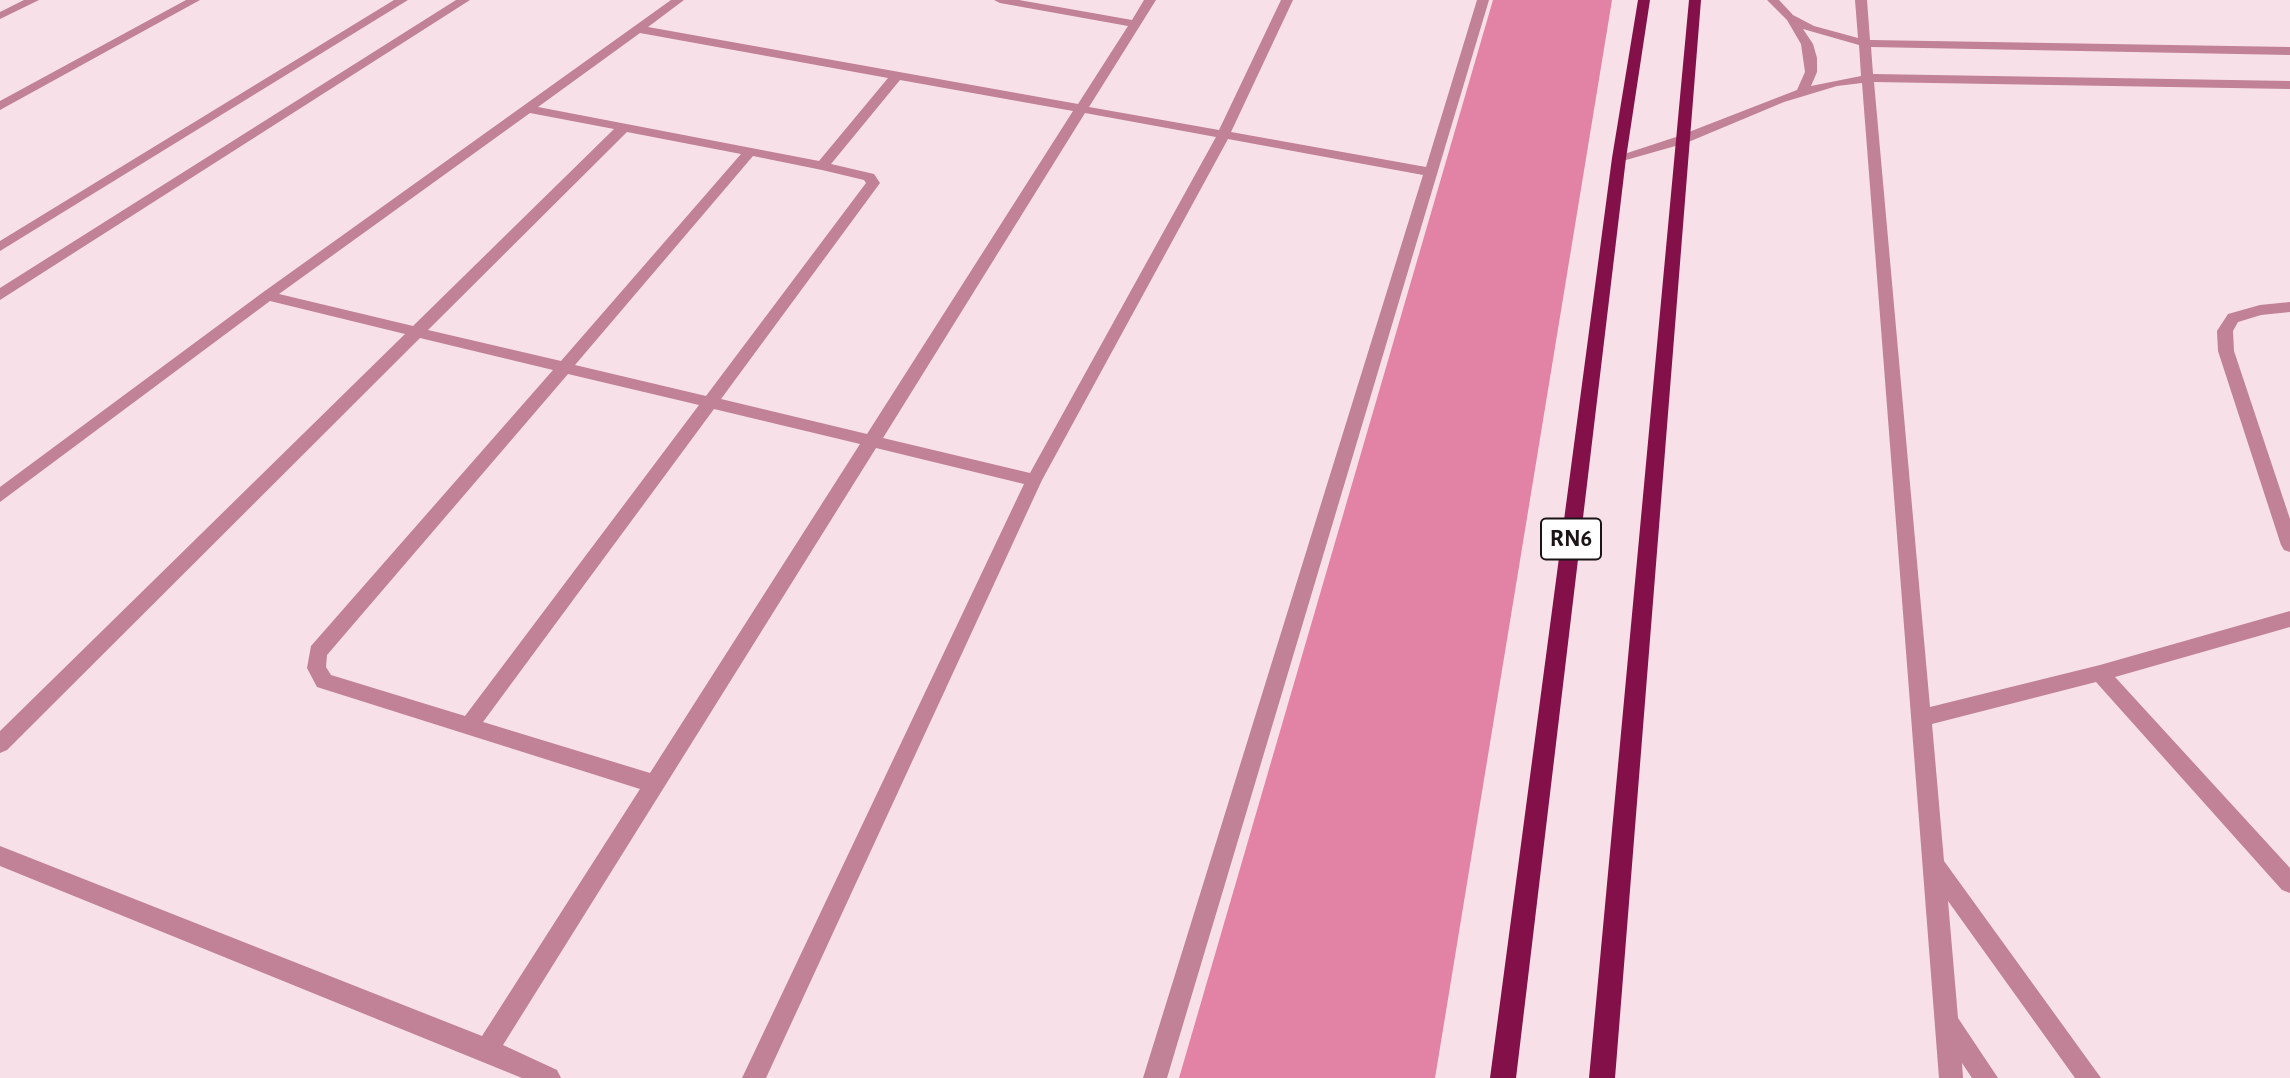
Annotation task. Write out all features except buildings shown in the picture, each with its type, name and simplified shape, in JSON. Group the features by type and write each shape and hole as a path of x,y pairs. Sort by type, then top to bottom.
{"highway":[{"name":"RN6","path":"1503,1078 1619,158 1644,0"},
{"path":"1602,1078 1695,0"}],"street":[{"path":"0,106 194,0"},
{"path":"0,247 402,0"},
{"path":"0,295 464,0"},
{"path":"0,496 267,296 531,109 678,0"},
{"path":"1000,0 1135,24"},
{"path":"487,1050 1150,0"},
{"path":"754,1078 1034,480 1224,134 1287,0"},
{"path":"1155,1078 1483,0"},
{"path":"1773,0 1808,44 1811,72 1803,92"},
{"path":"1861,0 1951,1078"},
{"path":"0,10 29,2"},
{"path":"0,16 29,2"},
{"path":"1788,16 1836,38 1864,43 2290,51"},
{"path":"639,29 1431,172"},
{"path":"822,166 897,75"},
{"path":"1619,158 1681,139 1803,92 1869,78 2290,85"},
{"path":"469,726 873,183 869,177 822,166 531,109"},
{"path":"0,744 624,127"},
{"path":"655,785 324,681 316,668 318,652 751,151"},
{"path":"267,296 1034,480"},
{"path":"2290,307 2260,310 2233,318 2225,331 2226,351 2290,545"},
{"path":"1922,718 2100,673 2290,619"},
{"path":"2100,673 2290,883"},
{"path":"0,856 487,1050 549,1078"},
{"path":"1934,864 2089,1078"},
{"path":"1947,1022 1986,1078"}],"shaded area":[{"path":"1493,0 1612,0 1435,1078 1179,1078"}]}
